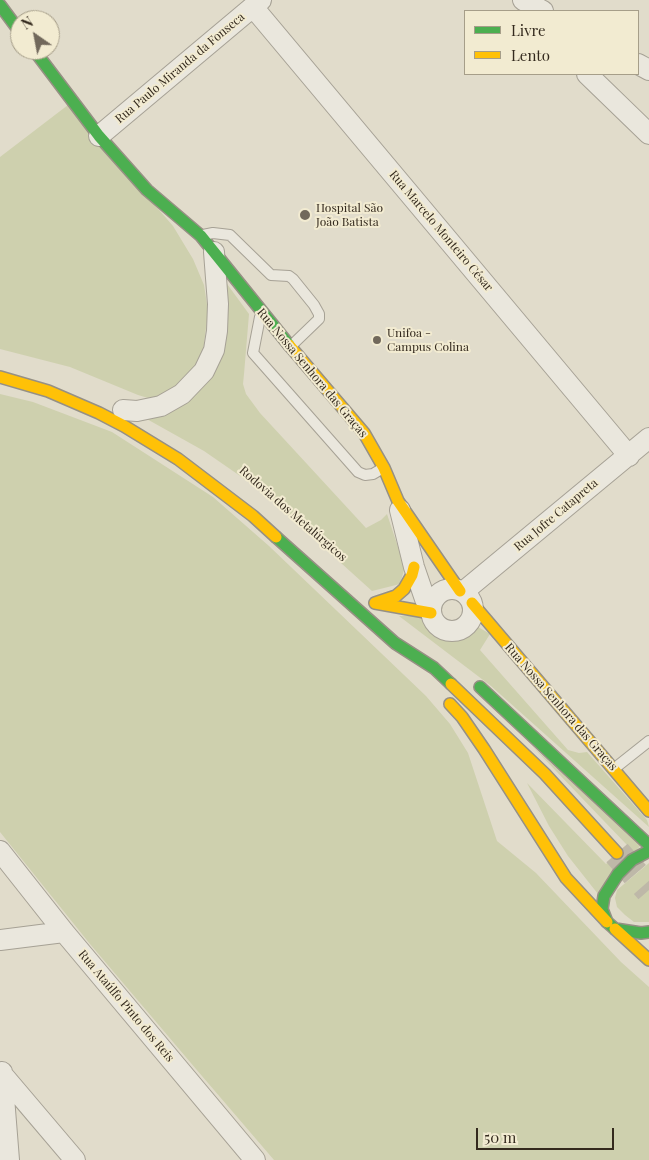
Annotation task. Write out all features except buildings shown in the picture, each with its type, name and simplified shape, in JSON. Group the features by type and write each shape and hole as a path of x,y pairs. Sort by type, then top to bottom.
{"main road":[{"path":"0,5 10,18"},
{"name":"Rua Nossa Senhora das Graças","path":"42,60 99,136 147,190 201,236 261,312 364,433 384,468 398,501 465,596 649,811"},
{"path":"0,377 48,391 99,413 178,459 253,516 395,644 421,675"},
{"path":"116,406 147,424"},
{"path":"371,600 396,596 404,589 414,567"},
{"path":"371,600 431,611"},
{"path":"371,600 394,618"},
{"path":"395,644 434,668 545,774 617,852"},
{"path":"420,647 434,668"},
{"path":"473,681 649,845"},
{"path":"440,694 481,743 566,878 611,926 649,960"},
{"path":"649,851 632,860 618,874 604,896 602,908 611,926 640,933 649,932"}],"street":[{"path":"517,0 526,10"},
{"path":"523,0 541,10"},
{"name":"Rua Paulo Miranda da Fonseca","path":"99,136 257,4"},
{"name":"Rua Marcelo Monteiro César","path":"257,4 628,456"},
{"path":"588,75 649,134"},
{"path":"116,406 136,411 160,406 182,394 204,371 214,350 217,331 218,304 214,252"},
{"name":"Rua Jofre Catapreta","path":"465,596 649,438"},
{"name":"Rua Nossa Senhora das Graças","path":"398,501 414,567 431,611"},
{"path":"448,589 465,596 473,610 472,617 463,628 456,630 443,629 437,625 431,611 433,601 442,591 448,589"},
{"name":"Rua Ataúlfo Pinto dos Reis","path":"0,851 64,932 255,1160"},
{"path":"0,940 64,932"},
{"path":"1,1069 9,1160"},
{"path":"1,1069 75,1160"}],"lane":[{"path":"201,236 213,233 230,235 271,275 289,276 293,279 314,305 319,314 319,319 290,347"},
{"path":"261,312 253,353 358,472 365,475 373,474 384,468"},
{"path":"614,769 649,741"}],"green space":[{"path":"68,105 173,226 193,259 204,285 208,311 203,353 196,366 173,390 160,396 148,398 70,367 0,349 0,157"},
{"path":"222,277 249,314 243,384 246,394 260,413 366,528 381,520 387,514 404,570 400,584 372,591 259,489 204,451 145,418 200,385"},
{"path":"0,394 33,402 112,432 213,497 269,546 426,696 450,724 468,753 497,841 536,873 621,962 649,987 649,1160 274,1160 90,944 0,832"},
{"path":"399,616 422,616 441,634 460,636 473,624 490,634 480,650 568,750 579,753 587,752 647,820 649,827 491,686"},
{"path":"532,746 641,845 598,894 568,856 549,826 527,783 606,864 627,845"},
{"path":"649,863 649,922 634,922 617,907 615,898 617,890"}],"tunnel":[{"path":"617,853 649,890"}],"traffic: fast":[{"path":"0,5 10,18"},
{"path":"42,60 99,136 147,190 201,236 289,345"},
{"path":"276,537 395,643 434,668 451,684"},
{"path":"480,687 649,845"},
{"path":"649,851 632,860 618,874 604,896 602,909 607,922 615,929 641,933 649,932"}],"traffic: slow":[{"path":"289,345 364,433 384,468 398,501 460,591"},
{"path":"0,377 48,391 124,426 178,459 253,516 276,537"},
{"path":"375,603 396,596 404,589 414,567"},
{"path":"375,603 431,613"},
{"path":"472,603 649,811"},
{"path":"451,684 545,774 617,853"},
{"path":"450,704 462,717 484,749 566,878 607,922"},
{"path":"615,929 649,960"}],"place":[{"name":"Hospital São João Batista","path":"305,215"},
{"name":"Unifoa - Campus Colina","path":"377,340"}]}
